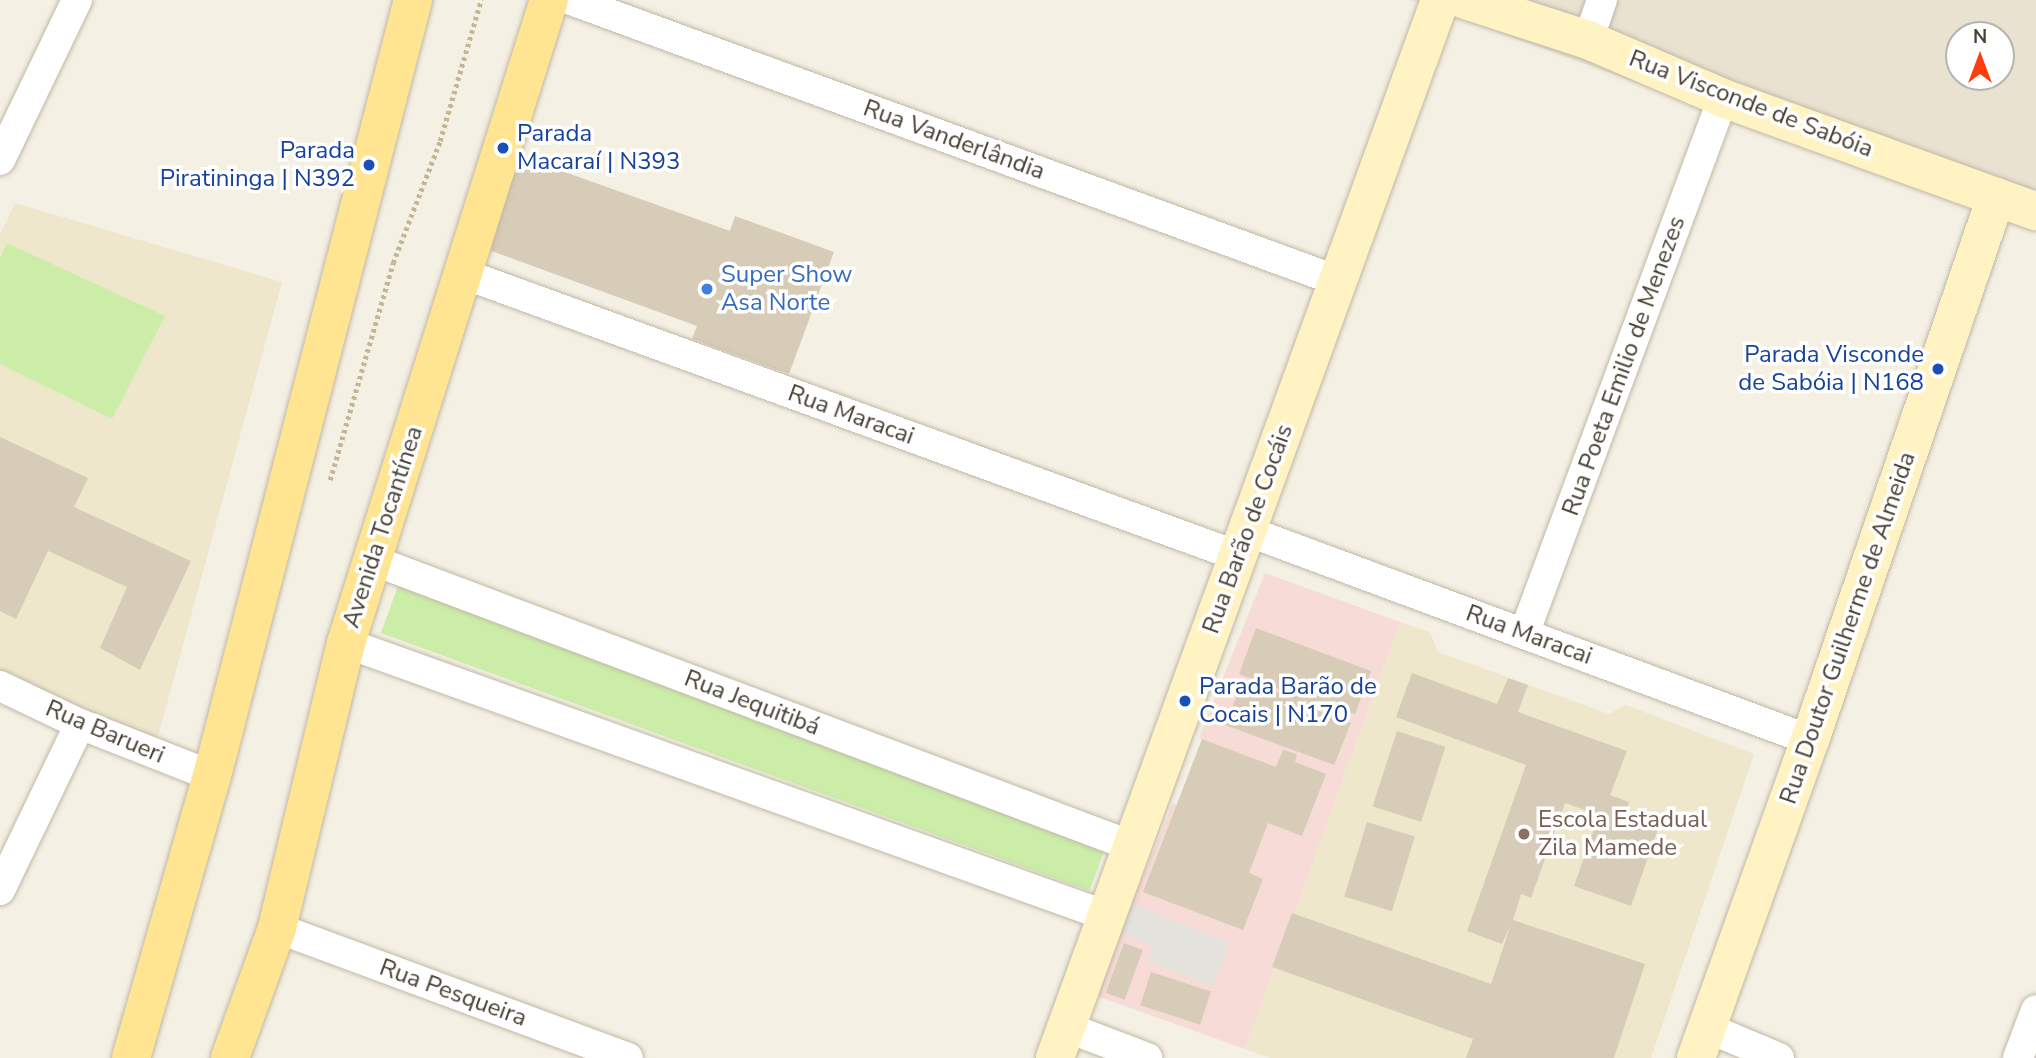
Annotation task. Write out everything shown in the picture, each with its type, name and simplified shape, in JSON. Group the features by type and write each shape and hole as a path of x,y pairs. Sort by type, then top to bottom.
{"main road":[{"path":"131,1058 212,776 413,0"},
{"name":"Avenida Tocantínea","path":"230,1058 277,928 346,643 549,0"}],"street":[{"path":"0,160 77,0"},
{"name":"Rua Vanderlândia","path":"571,0 1338,281"},
{"name":"Rua Barão de Cocáis","path":"1061,1043 1440,0"},
{"name":"Rua Visconde de Sabóia","path":"1465,0 1588,40 1723,98 2036,211"},
{"path":"1588,40 1602,0"},
{"name":"Rua Poeta Emilio de Menezes","path":"1524,634 1723,98"},
{"name":"Rua Doutor Guilherme de Almeida","path":"1702,1043 1810,740 1996,197"},
{"name":"Rua Maracai","path":"464,274 1242,543 1524,634 1810,740"},
{"name":"Rua Jequitibá","path":"372,560 1132,846"},
{"path":"346,643 1107,916"},
{"name":"Rua Barueri","path":"0,686 80,724 212,776"},
{"path":"0,890 80,724"},
{"name":"Rua Pesqueira","path":"277,928 628,1058"},
{"path":"2018,1058 2036,1010"},
{"path":"1061,1043 1147,1058"},
{"path":"1702,1043 1779,1058"}],"shaded area":[{"path":"1410,0 2036,0 2036,228"},
{"path":"15,203 282,282 156,744 0,672 0,234"},
{"path":"1265,573 1400,622 1245,1049 1094,995 1173,803 1177,805 1202,740 1199,738"},
{"name":"Escola Estadual Zila Mamede","path":"1400,622 1430,632 1438,652 1609,714 1626,705 1754,754 1651,1058 1270,1058 1245,1049"},
{"path":"1132,904 1229,943 1213,986 1148,961 1153,946 1120,933"}],"green space":[{"path":"7,243 165,316 112,419 0,364 0,258"},
{"path":"398,586 1107,844 1089,891 381,633"}],"building":[{"name":"Super Show Asa Norte","path":"520,156 730,231 735,216 834,252 789,374 692,339 697,326 486,249"},
{"path":"0,437 88,478 74,507 191,561 140,670 100,648 127,587 48,551 16,619 0,611"},
{"path":"1256,628 1371,671 1355,714 1319,701 1316,710 1351,723 1334,765 1225,725 1243,680 1283,694 1284,691 1239,674"},
{"path":"1412,673 1497,704 1508,678 1528,685 1518,712 1627,751 1610,795 1629,802 1624,817 1658,829 1631,906 1574,886 1599,815 1565,803 1531,898 1521,894 1513,920 1645,964 1614,1058 1466,1058 1473,1039 1272,967 1292,913 1491,984 1511,924 1502,944 1467,931 1526,765 1396,717"},
{"path":"1397,731 1446,747 1421,822 1373,806"},
{"path":"1202,739 1276,767 1283,750 1297,754 1295,762 1326,774 1302,836 1268,823 1249,873 1263,879 1243,930 1143,892"},
{"path":"1367,822 1415,837 1392,911 1344,897"},
{"path":"1124,943 1143,950 1125,1000 1106,993"},
{"path":"1151,972 1211,991 1200,1025 1140,1005"}],"place":[{"name":"Parada Macaraí | N393","path":"503,148"},
{"name":"Parada Piratininga | N392","path":"369,165"},
{"name":"Super Show Asa Norte","path":"707,289"},
{"name":"Parada Visconde de Sabóia | N168","path":"1938,369"},
{"name":"Parada Barão de Cocais | N170","path":"1185,701"},
{"name":"Escola Estadual Zila Mamede","path":"1524,834"}]}
